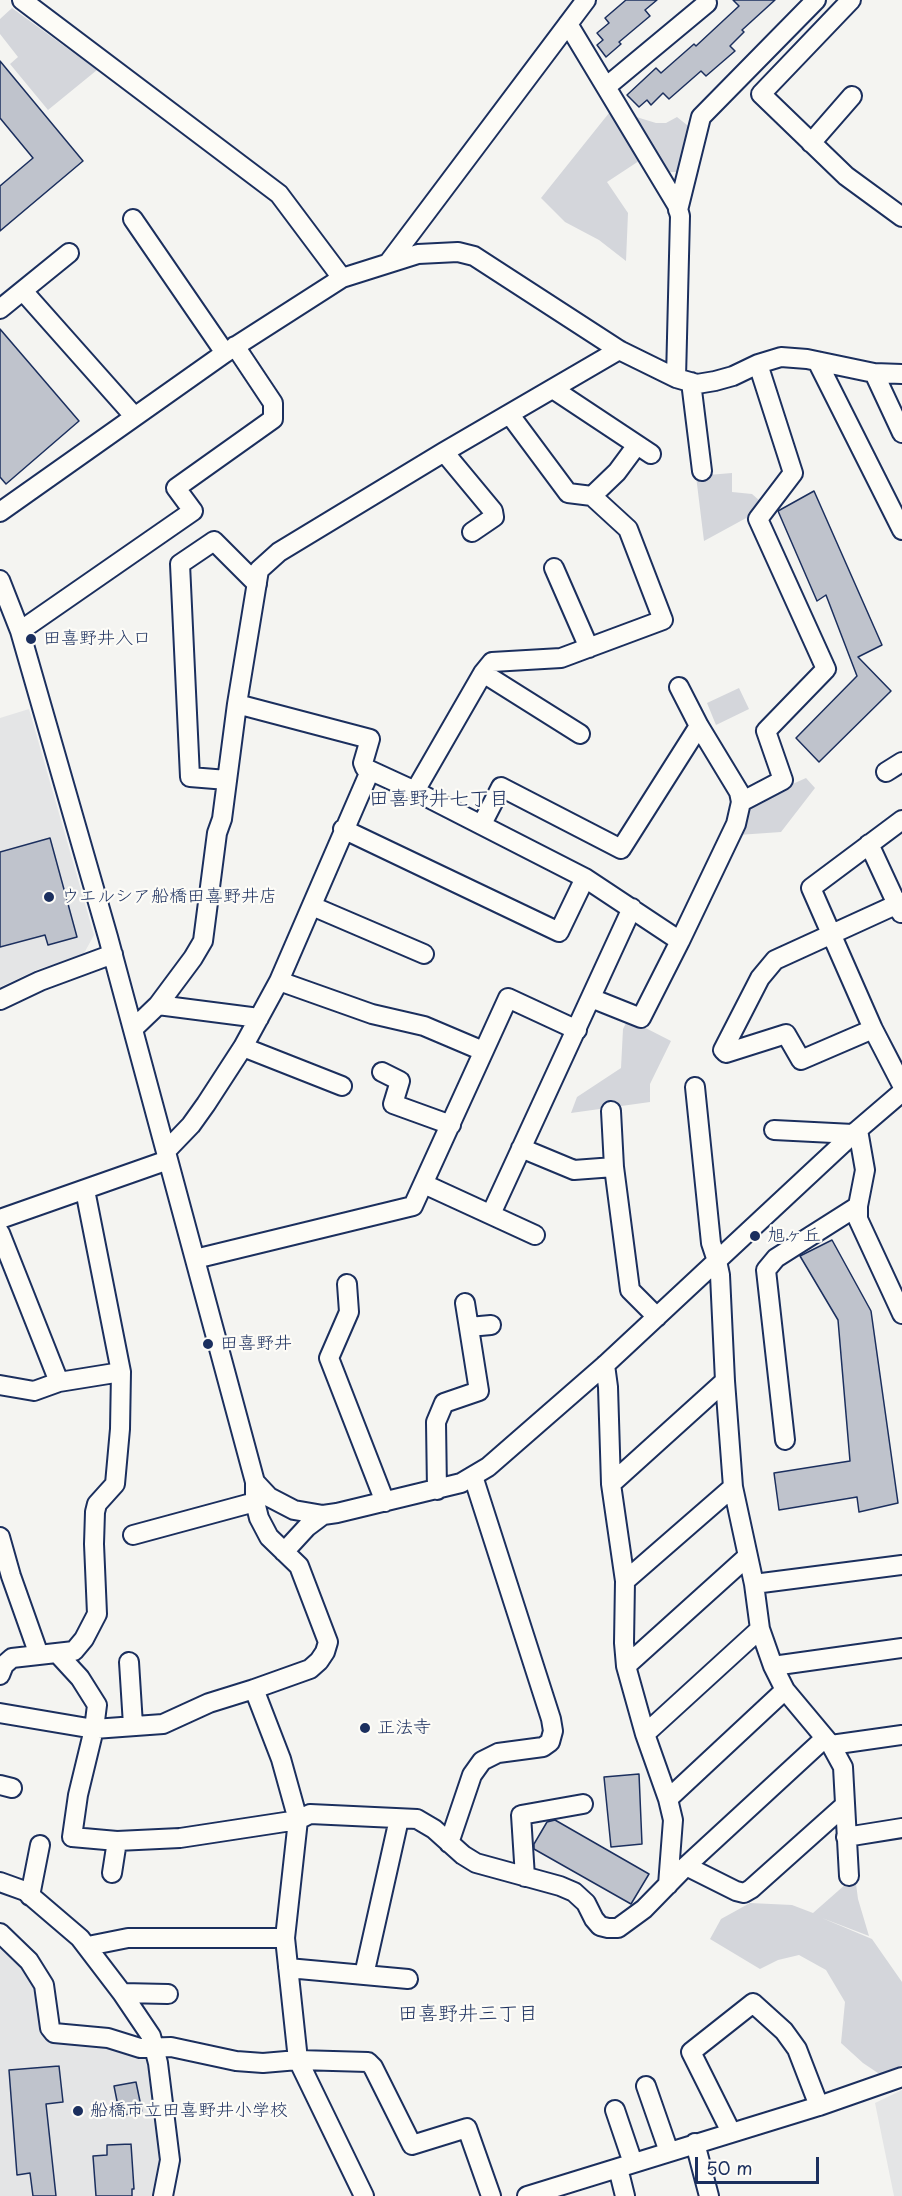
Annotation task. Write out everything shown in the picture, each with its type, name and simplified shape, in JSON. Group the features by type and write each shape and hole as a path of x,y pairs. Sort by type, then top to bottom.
{"street":[{"path":"22,0 279,194 342,278"},
{"path":"389,262 586,0"},
{"path":"702,471 683,380 678,210 701,117 816,0"},
{"path":"851,0 761,94 846,176 902,217"},
{"path":"606,87 707,3"},
{"path":"568,24 678,210"},
{"path":"811,142 852,96"},
{"path":"20,631 193,511 176,488 273,419 273,403 230,350 133,219"},
{"path":"4,502 230,350 342,278 418,254 458,252 474,256 619,350 683,380 697,384 733,376 758,364 781,357 817,361 874,373 902,374"},
{"path":"0,309 69,253"},
{"path":"23,291 134,416"},
{"path":"134,1028 158,1005 194,958 203,941 217,833 222,819 237,704 259,570 279,552 619,350"},
{"path":"817,361 902,530"},
{"path":"741,802 783,780 766,731 825,669 758,519 793,473 758,364"},
{"path":"874,373 902,433"},
{"path":"553,389 644,449 592,496"},
{"path":"415,790 483,673 492,662 561,658 663,620 628,529 592,496 568,493 510,415"},
{"path":"444,452 494,510 494,517 472,532"},
{"path":"227,780 190,777 180,564 214,541 257,584"},
{"path":"554,568 589,648"},
{"path":"0,580 5,605 20,631 134,1028 255,1482 255,1502 259,1518 269,1537 299,1566 328,1642 325,1652 310,1669 209,1703 163,1724 94,1729 0,1713"},
{"path":"483,673 580,734"},
{"path":"591,998 641,1018 736,824 741,802 739,792 699,726 679,687"},
{"path":"237,704 370,739 363,763 365,768 415,790 585,878 680,941"},
{"path":"482,824 501,787 621,849 699,726"},
{"path":"885,772 902,762"},
{"path":"0,1219 84,1190 167,1156 191,1125 243,1047 279,981 370,771"},
{"path":"902,820 811,888 873,1029 902,1085"},
{"path":"344,829 559,932 585,878"},
{"path":"869,844 900,907 775,960 760,978 723,1050 726,1053 786,1034 801,1060 873,1029"},
{"path":"312,906 424,954"},
{"path":"490,1214 632,908"},
{"path":"0,1000 39,981 113,954"},
{"path":"279,981 372,1014 424,1026 483,1052"},
{"path":"195,1258 413,1206 508,999 576,1030"},
{"path":"158,1005 259,1018"},
{"path":"243,1047 342,1086"},
{"path":"382,1072 400,1081 393,1104 451,1125"},
{"path":"695,1087 711,1243 717,1261 733,1487 754,1584 760,1629 773,1666 785,1690 828,1742 843,1767 849,1876"},
{"path":"255,1482 269,1497 281,1504 294,1510 323,1515 437,1490 460,1483 488,1467 605,1365 855,1132 902,1092"},
{"path":"611,1111 614,1167 630,1290 657,1317"},
{"path":"774,1130 855,1132"},
{"path":"855,1132 865,1170 858,1206 858,1219 902,1314"},
{"path":"521,1148 574,1170 614,1167"},
{"path":"424,1184 534,1235"},
{"path":"1,1668 12,1658 74,1652 84,1639 97,1614 94,1512 97,1504 114,1484 120,1429 121,1372 84,1190"},
{"path":"785,1440 766,1270 776,1258 858,1206"},
{"path":"0,1233 59,1382"},
{"path":"347,1284 348,1312 330,1358 385,1502"},
{"path":"437,1490 436,1422 444,1403 479,1391 465,1303"},
{"path":"469,1327 491,1325"},
{"path":"605,1365 608,1387 610,1484 625,1581 626,1666 673,1820 668,1885"},
{"path":"0,1385 34,1391 59,1382 121,1372"},
{"path":"610,1484 725,1381"},
{"path":"449,1843 472,1775 482,1761 498,1754 543,1747 550,1742 553,1731 473,1476"},
{"path":"625,1581 733,1487"},
{"path":"133,1534 255,1502"},
{"path":"284,1552 307,1527 323,1515"},
{"path":"0,1537 11,1576 48,1654 80,1678 97,1705 94,1729 78,1795 72,1837 117,1841 180,1838 298,1820 310,1814 417,1819 476,1863 574,1892 586,1903 600,1926 618,1928 644,1909 686,1866 828,1742 902,1735"},
{"path":"626,1666 748,1556"},
{"path":"754,1584 902,1565"},
{"path":"645,1734 760,1629"},
{"path":"773,1666 902,1648"},
{"path":"129,1662 133,1725"},
{"path":"254,1689 281,1759 298,1820 285,1938 298,2060 364,2196"},
{"path":"668,1799 785,1690"},
{"path":"525,1877 521,1815 584,1804"},
{"path":"686,1866 744,1893 752,1889 845,1805"},
{"path":"364,1975 399,1819"},
{"path":"846,1837 902,1828"},
{"path":"112,1873 117,1841"},
{"path":"30,1896 40,1845"},
{"path":"0,1882 25,1891 81,1938 151,2036 170,2160 163,2196"},
{"path":"0,1933 29,1961 44,1984 50,2028 54,2033 108,2038 140,2048 171,2047 236,2061 368,2062 373,2067 412,2145 467,2128 491,2196"},
{"path":"87,1946 128,1938 285,1938"},
{"path":"288,1968 408,1979"},
{"path":"122,1993 168,1994"},
{"path":"731,2132 691,2052 753,2003 784,2031 797,2049 819,2106"},
{"path":"527,2196 819,2106 902,2077"},
{"path":"646,2086 669,2151"},
{"path":"615,2110 625,2166 624,2196"},
{"path":"694,2143 709,2196"}],"shaded area":[{"path":"12,8 97,70 48,110 10,64 18,57 0,34 0,19"},
{"path":"609,113 642,159 607,182 628,213 626,261 599,240 565,222 541,198"},
{"path":"633,116 656,123 666,123 677,117 692,129 682,168 676,172 670,172 664,168"},
{"path":"732,473 732,492 752,494 760,501 748,517 704,541 696,476"},
{"path":"739,688 749,709 716,725 707,703"},
{"path":"29,709 94,935 82,957 41,968 0,987 0,718"},
{"path":"806,778 815,788 781,832 738,835 739,827 750,809 768,795"},
{"path":"628,1019 671,1041 650,1084 650,1102 571,1113 577,1097 621,1068 623,1029"},
{"path":"855,1876 858,1899 869,1936 822,1918 872,1939 902,1982 902,2065 881,2075 863,2063 841,2043 845,2002 826,1970 799,1955 778,1960 760,1969 710,1939 721,1919 750,1903 792,1905 813,1913"},
{"name":"船橋市立田喜野井小学校","path":"0,1943 25,1967 38,1989 41,2035 45,2039 106,2045 141,2056 151,2063 161,2159 154,2196 0,2196"},
{"path":"902,2090 902,2196 894,2196 875,2103"}],"building":[{"path":"626,0 657,0 645,10 650,16 619,42 621,44 606,57 597,45 603,40 597,33 609,23 605,18"},
{"path":"733,0 775,0 742,30 744,32 730,46 735,51 706,76 701,71 669,99 663,93 651,105 647,100 639,107 627,95 656,68 661,73 694,44 696,46 739,6"},
{"path":"0,61 83,161 0,231 0,186 33,158 0,118"},
{"path":"0,329 79,421 6,484 0,477"},
{"path":"814,491 882,645 858,657 891,691 819,762 796,738 857,676 826,595 817,601 778,511"},
{"path":"50,838 77,937 48,945 45,935 0,947 0,852"},
{"path":"832,1240 871,1311 898,1503 859,1512 857,1497 779,1510 774,1473 850,1461 838,1320 800,1256"},
{"path":"639,1774 642,1844 611,1847 604,1777"},
{"path":"555,1820 649,1874 631,1904 534,1849 534,1844 547,1822"},
{"path":"59,2066 63,2102 46,2104 56,2196 33,2196 30,2173 17,2175 9,2070"},
{"path":"136,2082 142,2111 120,2116 114,2086"},
{"path":"131,2144 134,2189 132,2189 132,2196 96,2196 93,2156 107,2155 107,2145"}],"place":[{"name":"田喜野井入口","path":"31,639"},
{"name":"ウエルシア船橋田喜野井店","path":"49,897"},
{"name":"旭ヶ丘","path":"755,1236"},
{"name":"田喜野井","path":"208,1344"},
{"name":"正法寺","path":"365,1728"},
{"name":"船橋市立田喜野井小学校","path":"78,2111"}],"district":[{"name":"田喜野井七丁目","path":"439,799"},
{"name":"田喜野井三丁目","path":"468,2014"}]}
